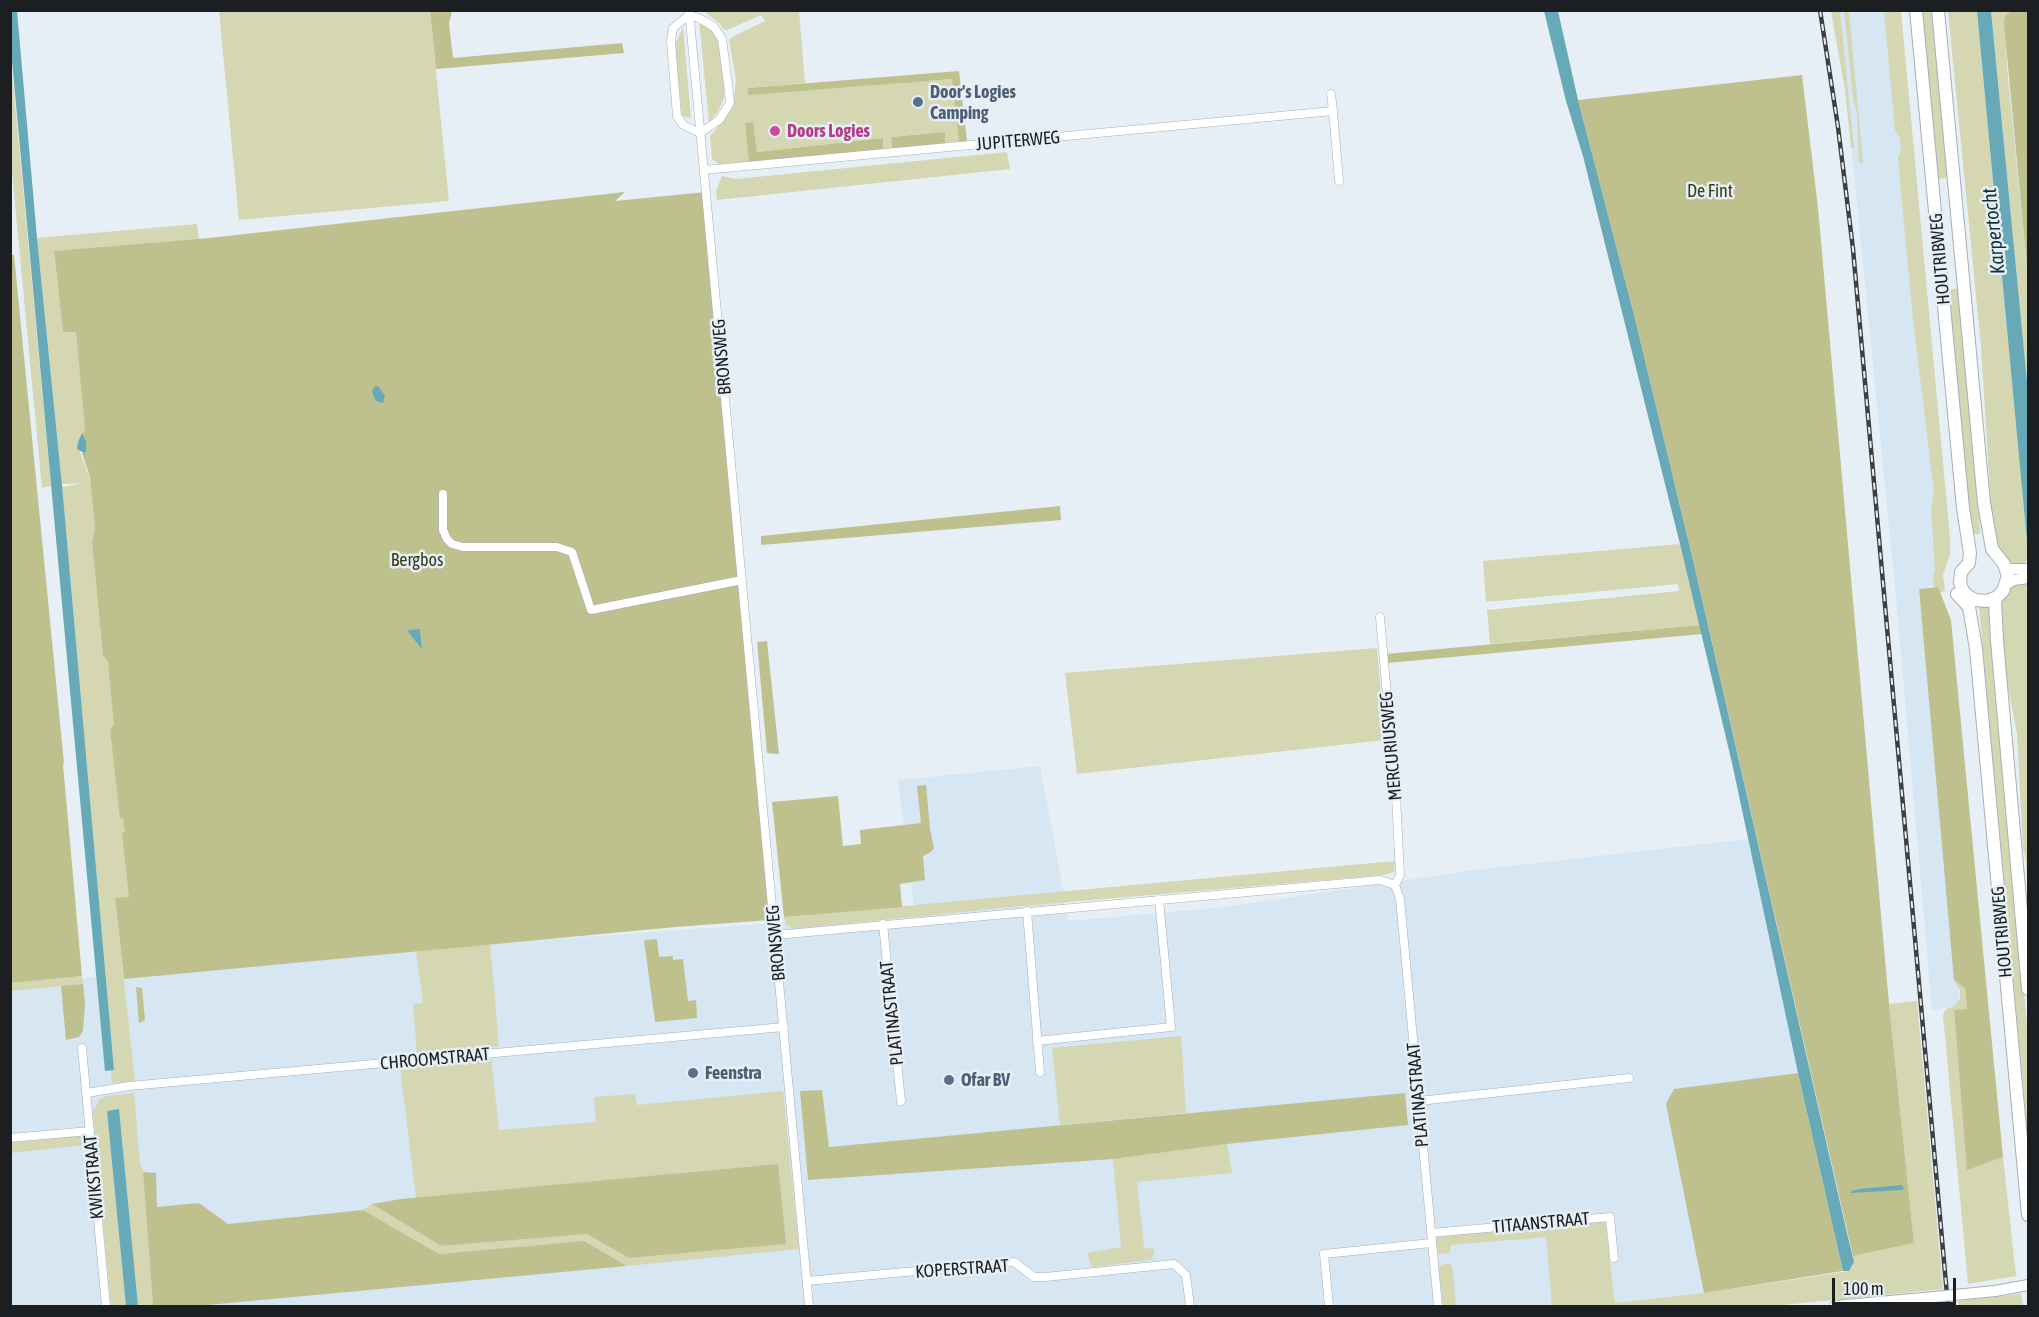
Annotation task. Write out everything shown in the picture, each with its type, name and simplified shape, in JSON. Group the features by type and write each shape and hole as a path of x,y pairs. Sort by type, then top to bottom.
{"main road":[{"name":"HOUTRIBWEG","path":"1916,10 1964,508 1966,558"},
{"name":"HOUTRIBWEG","path":"1938,10 1984,503 1983,536 2007,584"},
{"path":"2028,569 1977,555 1966,558 1955,568 1952,579 1954,589 1966,598 1979,600 1994,598 2003,591 2007,584 2014,580 2028,578"},
{"path":"1994,598 1990,594 2001,579 1998,562"},
{"name":"HOUTRIBWEG","path":"1966,598 1976,649 2028,1215"},
{"name":"HOUTRIBWEG","path":"1994,598 2028,989"},
{"path":"1835,1306 1995,1291 2028,1285"}],"street":[{"path":"689,13 714,27 722,39 730,103 719,120 700,134 683,125 677,116 671,41 673,28 689,13"},
{"name":"BRONSWEG","path":"689,13 809,1306"},
{"path":"1331,94 1339,181"},
{"name":"JUPITERWEG","path":"704,170 1333,111"},
{"path":"443,494 443,530 452,544 463,547 557,547 572,552 591,610 742,580"},
{"name":"MERCURIUSWEG","path":"1380,617 1396,796 1400,874 1395,885"},
{"path":"776,935 1380,880 1395,885"},
{"name":"PLATINASTRAAT","path":"1395,885 1400,899 1438,1306"},
{"path":"1037,1041 1171,1027 1159,899"},
{"path":"1027,911 1040,1072"},
{"name":"PLATINASTRAAT","path":"883,924 901,1101"},
{"name":"CHROOMSTRAAT","path":"87,1092 141,1085 784,1027"},
{"name":"KWIKSTRAAT","path":"82,1048 106,1306"},
{"path":"1419,1101 1629,1078"},
{"path":"10,1138 90,1131"},
{"name":"TITAANSTRAAT","path":"1431,1233 1610,1217 1614,1258"},
{"path":"1329,1306 1324,1254 1431,1243"},
{"name":"KOPERSTRAAT","path":"807,1281 1014,1263 1034,1277 1174,1264 1186,1275 1190,1306"}],"shaded area":[{"path":"1838,11 1890,11 1942,552 1934,585 1919,590 1960,1006 1932,1010 1896,597"},
{"path":"1040,766 1069,921 1225,907 1475,870 1748,839 1798,1073 1674,1089 1712,1306 11,1306 11,985 305,957 915,913 898,780"}],"green space":[{"path":"2013,10 2028,11 2028,278 2004,24 2005,16"},
{"path":"219,11 430,11 449,201 239,220"},
{"path":"430,11 452,11 449,24 453,58 622,43 624,53 436,69"},
{"path":"704,11 799,11 805,83 748,88 749,92 953,79 959,142 945,143 944,132 891,137 892,149 883,150 883,138 757,152 752,122 745,123 749,163 719,164 712,159 710,136 725,119 734,100 736,80 729,40 765,21 761,15 727,30"},
{"path":"1831,11 1840,11 1854,148 1851,148 1845,90"},
{"path":"1844,11 1849,11 1863,163 1859,163 1857,114 1853,97"},
{"path":"1884,11 1901,11 1950,538 1950,554 1943,575 1945,591 1940,593 1938,587 1934,587 1933,577 1935,571 1931,511 1934,492 1913,319 1898,159 1901,150 1900,138 1895,130"},
{"path":"1921,11 1935,11 1949,177 1940,179 1937,178"},
{"path":"1948,11 1977,11 2028,552 2028,559 2021,567 2012,564 2004,557 1993,539 1981,346"},
{"path":"1991,11 2013,11 2005,16 2007,67 2028,278 2028,391"},
{"path":"699,20 712,31 719,44 725,81 724,98 717,113 709,122"},
{"path":"683,27 691,118 682,116 675,45"},
{"path":"10,50 51,486 42,488 11,162"},
{"path":"959,71 967,141 959,142 952,79 748,95 748,88"},
{"name":"De Fint","path":"1802,75 1818,208 1889,1004 1914,1243 1853,1256 1696,573 1634,315 1578,100"},
{"path":"753,122 757,152 883,138 883,150 749,163 745,123"},
{"path":"945,132 945,143 892,149 891,137"},
{"path":"1007,152 1010,169 717,200 716,191 722,176 736,179"},
{"name":"Bergbos","path":"625,192 615,201 706,192 735,547 770,920 124,979 115,898 129,897 122,832 125,832 123,818 120,818 110,730 114,724 108,662 103,655 92,543 95,528 90,477 82,453 84,453 85,428 76,332 63,332 54,251 209,238"},
{"path":"197,224 199,239 54,252 63,332 76,332 86,426 80,453 92,483 132,480 92,543 103,655 113,669 120,691 129,897 115,899 135,1081 112,1083 111,1070 114,1070 62,487 85,483 62,484 37,238","holes":["117,720 121,818 110,730"]},
{"path":"10,255 14,255 64,763 82,976 11,983"},
{"path":"1959,288 1978,489 1980,534 1971,534 1948,290"},
{"path":"1060,506 1061,520 761,545 761,536"},
{"path":"1680,544 1700,625 1490,644 1487,610 1679,591 1678,584 1486,602 1483,561"},
{"path":"2028,580 2028,896 2017,734 2006,677 1999,608 2010,588"},
{"path":"1938,587 1951,620 2003,1157 1967,1170 1954,1010 1967,1009 1965,988 1954,980 1919,589"},
{"path":"1988,606 1993,638 2028,1036 2028,1140 1979,607"},
{"path":"1700,625 1702,634 1387,663 1386,654"},
{"path":"767,641 779,754 767,753 757,642"},
{"path":"1377,648 1385,740 1077,774 1065,673"},
{"path":"926,785 934,848 923,856 925,880 900,884 902,907 784,917 772,802 838,796 843,846 861,844 860,830 921,823 917,786"},
{"path":"1395,861 1394,872 1384,875 1022,906 793,929 785,923 784,917"},
{"path":"657,939 659,957 673,956 673,960 683,959 688,1001 696,1000 697,1018 655,1022 644,940"},
{"path":"490,944 499,1046 417,1054 413,1004 423,1003 416,951"},
{"path":"82,976 83,984 11,991 11,983"},
{"path":"1954,980 1965,988 1967,1009 1954,1011 1968,1169 2003,1157 2016,1276 1968,1284 1943,1015 1946,1009 1954,1006 1960,999 1960,991"},
{"path":"83,984 85,1003 83,1031 79,1037 66,1040 61,986"},
{"path":"136,987 142,988 145,1020 139,1023"},
{"path":"1917,1001 1943,1289 1773,1306 1552,1306 1546,1237 1451,1245 1450,1253 1438,1254 1436,1236 1605,1221 1615,1303 1704,1293 1849,1271 1854,1262 1853,1256 1914,1243 1889,1004"},
{"path":"1181,1036 1186,1113 1060,1125 1052,1048"},
{"path":"491,1059 499,1130 596,1122 594,1097 635,1094 637,1105 783,1091 799,1249 627,1266 584,1241 439,1254 363,1210 372,1204 441,1246 587,1234 629,1258 786,1244 777,1164 416,1198 400,1067"},
{"path":"1798,1073 1843,1271 1704,1293 1666,1104 1674,1089"},
{"path":"822,1090 829,1147 1405,1093 1408,1125 1227,1144 1113,1159 808,1180 800,1091"},
{"path":"134,1093 140,1163 143,1172 153,1306 138,1306 119,1109 107,1111 126,1306 111,1306 93,1111 100,1099"},
{"path":"75,1135 80,1137 84,1145 11,1153 10,1141"},
{"path":"1227,1144 1232,1173 1137,1182 1144,1248 1155,1249 1151,1260 1092,1267 1087,1253 1121,1247 1113,1159"},
{"path":"778,1164 786,1244 629,1258 587,1234 441,1246 372,1204 401,1199"},
{"path":"143,1172 156,1173 157,1207 199,1203 228,1224 363,1210 439,1254 584,1241 627,1266 197,1306 153,1306"},
{"path":"1447,1263 1452,1265 1456,1306 1443,1306 1439,1267"},
{"path":"2021,1294 2023,1306 1958,1306 1958,1301"}],"water":[{"path":"10,11 17,11 62,485 114,1070 105,1071 11,50"},
{"path":"1544,11 1558,11 1578,100 1634,315 1696,573 1854,1262 1849,1271 1843,1271 1732,763 1680,544 1583,156 1566,101"},
{"path":"1977,11 1991,11 2028,391 2028,552"},
{"path":"378,386 385,396 383,403 376,401 372,392 374,387"},
{"path":"82,433 86,441 86,452 84,453 77,449"},
{"path":"419,629 420,631 422,649 408,632"},
{"path":"119,1109 138,1306 126,1306 107,1111"},
{"path":"1902,1185 1904,1189 1902,1190 1851,1193 1851,1191 1860,1189"}],"railway":[{"path":"1820,10 1838,127 1853,249 1948,1306"}],"place":[{"name":"Door's Logies Camping","path":"918,102"},
{"name":"Doors Logies","path":"775,131"},
{"name":"Feenstra","path":"693,1073"},
{"name":"Ofar BV","path":"949,1080"}],"water label":[{"name":"Karpertocht","path":"1994,231"}]}
